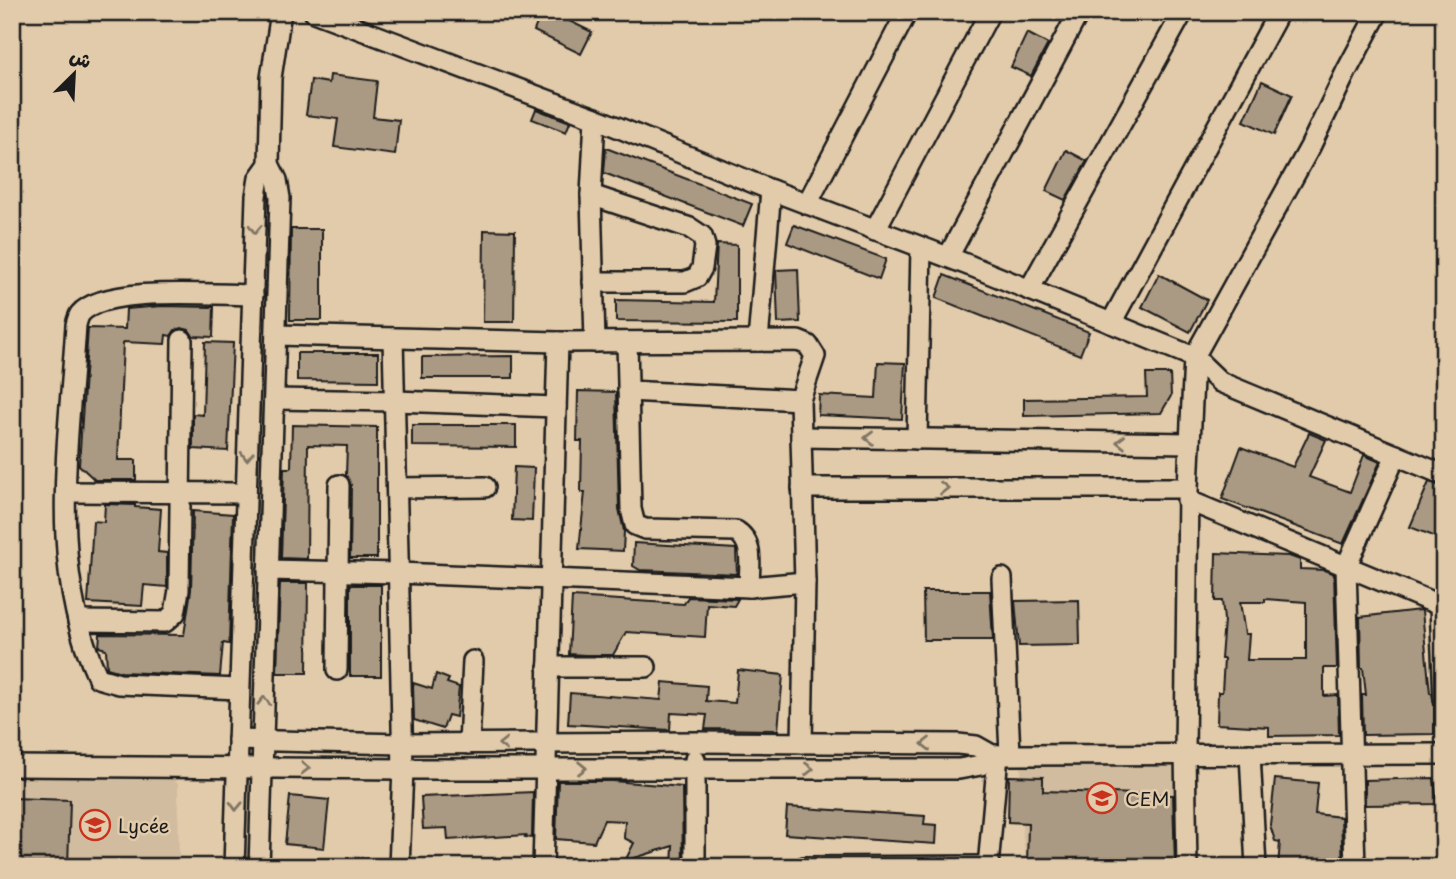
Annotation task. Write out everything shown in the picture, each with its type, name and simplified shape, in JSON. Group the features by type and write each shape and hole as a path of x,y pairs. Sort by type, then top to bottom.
{"street":[{"path":"259,867 280,198 277,180 269,164 271,78 281,12"},
{"path":"314,12 595,118 1194,357 1220,382 1444,475"},
{"path":"807,204 907,12"},
{"path":"875,230 990,12"},
{"path":"947,257 1079,12"},
{"path":"1029,290 1183,12"},
{"path":"1111,323 1279,12"},
{"path":"1187,867 1187,494 1194,357 1310,147 1378,12"},
{"path":"595,118 591,195 595,342"},
{"path":"234,867 257,187 259,178 269,164"},
{"path":"758,341 771,190"},
{"path":"591,195 690,228 702,236 705,246 702,268 696,277 685,282 593,282"},
{"path":"917,439 921,247"},
{"path":"240,689 119,684 98,678 88,656 69,579 66,492 76,325 80,314 100,303 137,293 253,295"},
{"path":"276,335 558,342 798,341 808,345 815,356 800,400 805,582 802,743"},
{"path":"393,338 403,769 399,867"},
{"path":"78,621 165,622 176,613 179,590 182,340"},
{"path":"543,867 558,342"},
{"path":"627,342 631,509 635,525 645,529 736,531 745,536 749,545 749,587"},
{"path":"628,391 800,400"},
{"path":"274,399 556,407"},
{"path":"801,437 1189,443"},
{"path":"1355,867 1346,566 1396,455"},
{"path":"338,670 339,485"},
{"path":"397,488 485,487"},
{"path":"802,488 1187,494 1346,566 1443,603 1444,698"},
{"path":"66,492 246,493"},
{"path":"268,570 749,587 805,582"},
{"path":"804,867 988,866 1000,755 1002,578"},
{"path":"469,744 473,661"},
{"path":"548,667 646,667"},
{"path":"238,740 402,744 967,744 1000,755 1444,754"},
{"path":"695,867 696,742"},
{"path":"1250,754 1256,867"},
{"path":"12,766 695,770 966,768 981,765 1000,755"}],"shaded area":[{"name":"CEM","path":"1021,760 1182,766 1183,867 1027,867 1022,830"},
{"name":"Lycée","path":"161,767 178,784 179,867 12,867 12,768"}],"building":[{"path":"514,12 551,12 592,32 581,54 534,31 537,23"},
{"path":"1027,33 1048,44 1031,76 1011,67"},
{"path":"330,75 377,81 373,117 399,120 395,155 334,147 338,119 306,115 311,80 329,83"},
{"path":"1262,81 1292,95 1274,135 1244,121"},
{"path":"536,109 570,122 566,132 532,119"},
{"path":"606,148 752,204 743,226 604,173"},
{"path":"1066,150 1087,161 1065,200 1046,191"},
{"path":"794,225 886,259 879,279 787,243"},
{"path":"291,229 322,229 322,320 290,320"},
{"path":"484,230 515,231 514,322 483,322"},
{"path":"717,244 737,245 737,322 616,321 616,300 714,302"},
{"path":"798,269 800,322 778,323 776,270"},
{"path":"1159,274 1207,300 1190,332 1142,307"},
{"path":"944,275 1089,332 1080,355 936,298"},
{"path":"162,306 214,307 213,337 193,336 189,330 181,328 175,330 171,336 166,335 165,344 123,342 118,460 136,460 136,480 95,480 79,465 88,328 125,329 126,309"},
{"path":"205,342 233,343 228,451 193,449 193,414 203,415"},
{"path":"297,353 378,353 378,381 297,380"},
{"path":"513,356 513,378 422,378 422,357"},
{"path":"878,362 905,363 902,419 818,415 819,395 876,398"},
{"path":"1146,374 1170,374 1171,396 1161,413 1024,416 1024,399 1147,397"},
{"path":"578,391 616,392 619,509 624,531 623,551 579,549 585,492 581,492 582,441 577,441"},
{"path":"292,425 377,427 377,558 350,558 351,485 346,475 347,446 308,445 307,559 281,558 284,468 291,468"},
{"path":"412,425 516,425 516,447 412,446"},
{"path":"1309,433 1326,440 1309,477 1350,492 1364,455 1380,462 1343,544 1222,499 1241,447 1293,467"},
{"path":"514,467 534,468 532,521 512,520"},
{"path":"1429,482 1444,487 1444,540 1410,527"},
{"path":"105,504 161,509 158,552 167,553 167,587 144,585 142,606 88,603 93,521 104,522"},
{"path":"193,511 233,514 229,644 223,643 220,676 121,672 107,668 106,649 99,647 100,634 184,635 191,590"},
{"path":"634,543 736,549 737,574 640,570 633,566"},
{"path":"1216,553 1289,556 1300,560 1300,569 1324,570 1334,574 1337,668 1324,668 1324,696 1338,695 1339,735 1269,736 1269,727 1217,724 1218,692 1222,692 1224,620 1222,601 1215,601","holes":["1265,599 1306,602 1306,660 1247,660 1249,634 1245,634 1240,602 1265,602"]},
{"path":"280,583 308,583 307,673 277,673"},
{"path":"350,585 381,585 381,676 350,676"},
{"path":"923,591 990,591 993,640 924,640"},
{"path":"572,597 684,604 688,597 738,599 734,606 707,604 705,637 626,632 613,655 585,655 569,654"},
{"path":"1079,600 1080,645 1019,646 1015,601"},
{"path":"1420,610 1430,693 1434,705 1434,734 1363,735 1362,695 1366,695 1361,668 1360,617"},
{"path":"738,670 783,675 778,730 705,729 707,715 671,713 670,730 568,724 570,693 661,700 663,682 707,686 706,701 735,703"},
{"path":"436,674 449,679 447,683 459,687 456,717 448,715 443,729 414,720 413,683 432,689"},
{"name":"CEM","path":"1009,776 1043,777 1043,791 1173,795 1175,867 1027,867 1028,823 1008,822"},
{"path":"1434,778 1437,804 1365,805 1365,780"},
{"path":"1275,779 1318,783 1315,814 1341,817 1343,867 1278,867 1280,842 1275,841 1270,825"},
{"path":"558,781 613,781 682,787 683,867 672,867 673,846 625,861 634,843 624,838 625,821 604,820 594,842 556,839"},
{"path":"533,792 532,838 525,837 526,835 448,840 447,828 423,829 421,797"},
{"path":"290,796 329,800 324,848 285,844"},
{"path":"12,798 70,800 68,867 12,867"},
{"path":"787,807 925,816 924,824 937,825 936,844 785,834"}],"place":[{"name":"CEM","path":"1102,798"},
{"name":"Lycée","path":"95,825"}]}
